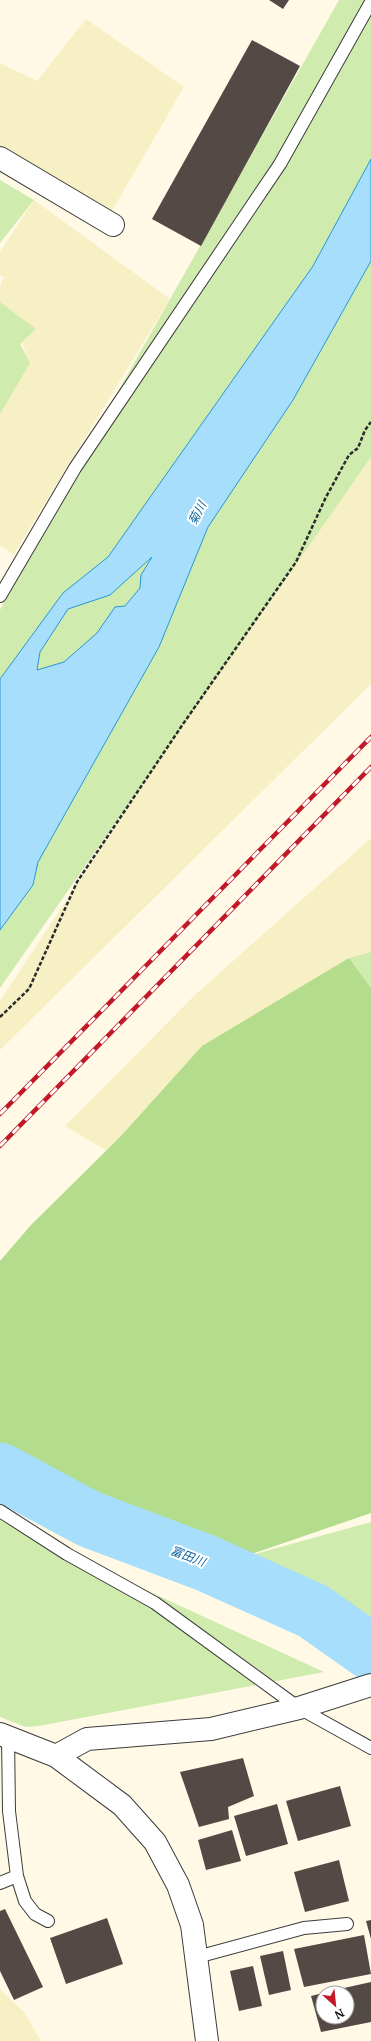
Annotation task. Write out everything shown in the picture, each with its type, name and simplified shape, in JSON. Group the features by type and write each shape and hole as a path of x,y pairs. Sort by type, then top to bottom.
{"street":[{"path":"0,158 113,225"},
{"path":"56,1756 87,1739 211,1729 299,1708 350,1693 371,1685"},
{"path":"4,1736 56,1756 122,1805 156,1842 181,1892 192,1925 207,2041"}],"lane":[{"path":"0,596 75,468 280,164 371,2"},
{"path":"0,1510 67,1554 155,1603 299,1708 371,1748"},
{"path":"4,1736 9,1811 18,1876 25,1901 35,1914 48,1921"},
{"path":"0,1883 18,1876"},
{"path":"197,1957 304,1928 347,1924"}],"path":[{"path":"0,1017 29,989 77,882 183,724 296,562 334,483 349,455 358,448 365,430 371,422"}],"shaded area":[{"path":"86,19 184,87 109,216 0,153 0,63 37,81"},
{"path":"34,200 170,299 14,554 0,546 0,407 27,358 21,338 35,329 0,302 0,287 4,277 0,275 0,252"},
{"path":"371,457 371,684 0,1050 0,1001 183,724"},
{"path":"371,838 371,952 349,958 203,1046 122,1160 65,1126 196,994"},
{"path":"0,1989 24,2012 41,2041 0,2041"}],"green space":[{"path":"339,0 371,0 371,457 0,988 0,610 25,556"},
{"path":"0,180 34,200 0,243"},
{"path":"0,302 36,329 20,344 30,363 0,414"},
{"path":"371,952 371,988 349,958"},
{"path":"349,958 371,988 371,1513 237,1559 165,1548 67,1491 0,1468 0,1261 31,1225 121,1136 202,1046"},
{"path":"0,1512 48,1545 324,1672 39,1726 26,1727 0,1717"},
{"path":"371,1522 371,1626 237,1559"}],"water":[{"name":"菊川","path":"371,159 371,261 293,400 208,527 159,647 38,862 33,885 0,930 0,679 63,593 108,557 313,266","holes":["152,557 141,575 140,588 125,606 115,607 97,633 64,662 37,670 40,652 68,609 110,595"]}],"building":[{"path":"269,0 289,0 283,9"},
{"path":"252,40 300,66 201,246 152,219"},
{"path":"243,1758 254,1796 228,1807 229,1819 199,1827 180,1772"},
{"path":"340,1786 351,1826 298,1841 286,1801"},
{"path":"277,1804 288,1844 246,1856 234,1816"},
{"path":"232,1830 241,1861 206,1870 198,1840"},
{"path":"339,1860 349,1901 305,1912 294,1872"},
{"path":"5,1909 43,1987 14,2000 0,1971 0,1911"},
{"path":"107,1918 123,1964 66,1984 50,1938"},
{"path":"371,1920 371,1939 366,1921"},
{"path":"364,1935 371,1974 304,1987 294,1949"},
{"path":"283,1951 291,1990 269,1995 260,1956"},
{"path":"253,1966 262,2006 239,2011 230,1971"},
{"path":"371,1982 371,2022 321,2032 319,2025 355,2025 355,1986"},
{"path":"315,1995 315,2010 311,1996"}],"waterway":[{"name":"富田川","path":"0,1471 89,1519 206,1563 313,1611 371,1652"}],"railway":[{"path":"0,1114 371,737"},
{"path":"0,1146 371,767"}]}
